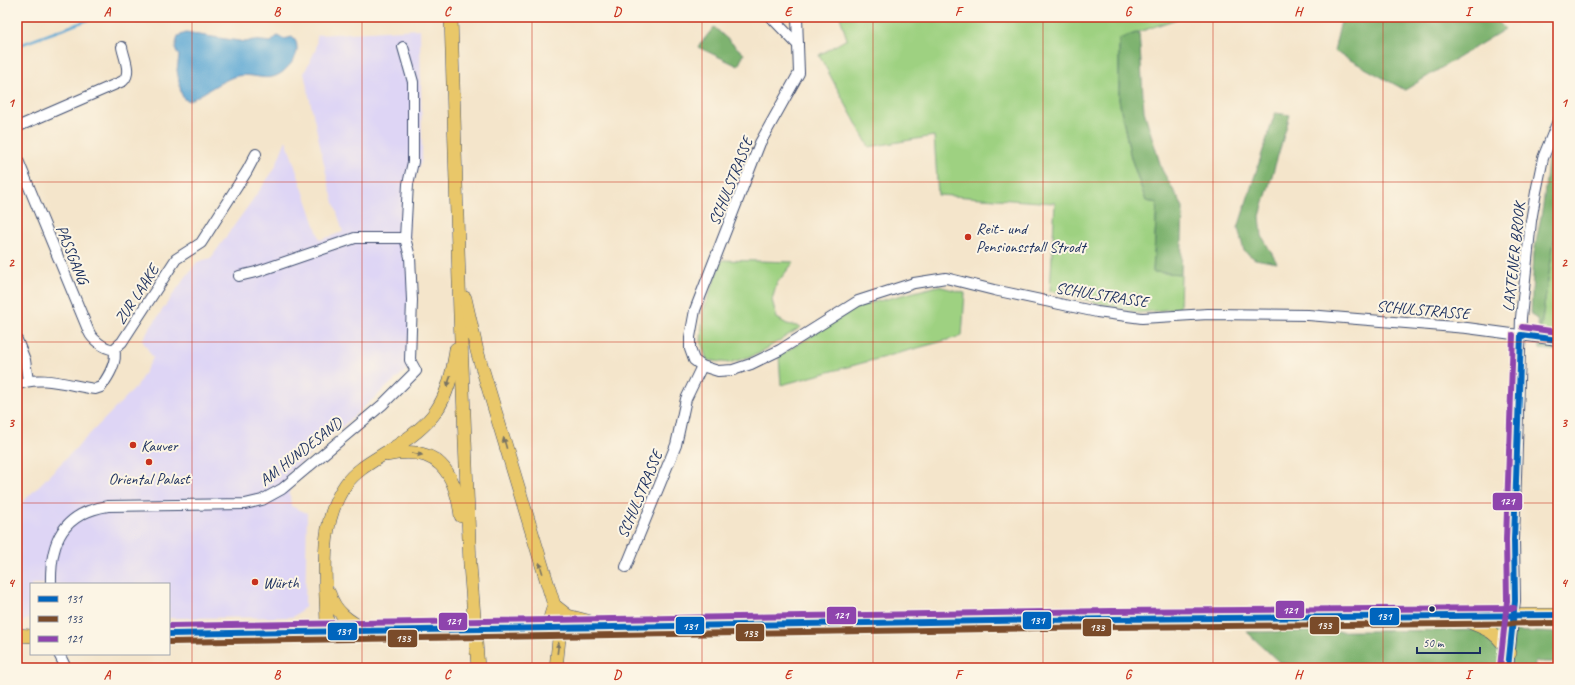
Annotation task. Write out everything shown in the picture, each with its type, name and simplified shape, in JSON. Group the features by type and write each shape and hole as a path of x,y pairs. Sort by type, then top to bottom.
{"main road":[{"path":"451,17 458,259 470,565 478,668"},
{"path":"458,259 477,351 554,605 550,618 542,629"},
{"path":"327,631 325,545 328,525 336,502 346,483 366,464 419,432 444,401 454,363 460,314"},
{"path":"379,457 398,453 416,452 439,463 450,474 458,493 470,565"},
{"path":"326,585 332,604 338,611 349,621 369,631"},
{"path":"554,605 568,616 607,627"},
{"path":"170,634 1558,615"},
{"path":"1457,616 1491,630 1502,641 1510,653"},
{"path":"556,668 560,629"},
{"path":"17,635 30,636"}],"street":[{"path":"771,17 798,45"},
{"name":"SCHULSTRASSE","path":"796,17 799,73 760,143 695,310 690,337 690,349 694,360 702,366 718,371 733,370 751,364 780,350 858,301 914,283 946,278 1097,312 1142,318 1208,314 1308,315 1467,328 1558,340"},
{"name":"AM HUNDESAND","path":"51,583 50,567 56,542 65,525 79,516 93,508 108,506 245,504 262,500 282,489 404,385 416,370 410,360 410,257 405,238 408,184 413,162 413,82 403,47"},
{"path":"17,127 127,78 128,72 122,48"},
{"name":"LAXTENER BROOK","path":"1508,668 1516,582 1514,540 1521,335 1532,213 1543,158 1558,121"},
{"name":"ZUR LAAKE","path":"114,349 122,342 176,259 201,243 247,171 256,154"},
{"name":"PASSGANG","path":"17,158 88,332 107,348 114,349"},
{"path":"239,276 256,272 354,238 405,238"},
{"path":"17,340 25,360 28,381"},
{"path":"17,385 28,381 67,384 95,389 101,387 114,364 116,354 114,349"},
{"name":"SCHULSTRASSE","path":"626,567 676,445 686,399 702,366"},
{"path":"60,655 66,668"}],"shaded area":[{"path":"420,29 422,159 412,185 409,232 411,366 288,474 291,506 307,513 305,607 293,617 170,618 170,583 30,583 30,617 20,624 17,624 17,508 137,386 153,358 142,340 197,262 211,258 274,170 286,140 320,240 343,232 329,186 304,73 316,49 317,35"}],"green space":[{"path":"840,17 1182,17 1119,39 1119,100 1131,158 1146,201 1157,203 1153,272 1181,274 1180,308 1139,313 1050,291 1055,203 938,195 934,136 869,147 819,55 847,39"},
{"path":"1335,17 1494,17 1505,29 1405,90 1334,51 1341,21"},
{"path":"714,27 744,54 738,66 698,47"},
{"path":"1139,32 1144,111 1162,170 1183,207 1181,274 1153,272 1157,203 1146,201 1131,158 1119,100 1119,39"},
{"path":"1275,113 1290,115 1260,216 1262,236 1277,263 1255,259 1244,251 1238,228"},
{"path":"1558,137 1558,215 1540,333 1537,319 1531,315 1534,253 1543,206 1548,161"},
{"path":"1558,215 1558,336 1540,333"},
{"path":"722,260 794,262 777,283 772,300 777,318 787,324 801,327 758,354 729,363 707,360 701,342 703,311"},
{"path":"938,286 965,293 962,336 781,385 779,356 859,306"},
{"path":"1540,333 1558,336 1558,351 1540,349"},
{"path":"1491,630 1558,633 1558,662 1535,662 1535,668 1305,668 1279,662 1247,632"}],"water":[{"path":"186,33 246,42 253,40 271,42 277,36 284,39 292,37 295,40 297,51 295,58 281,73 268,78 248,75 233,77 189,101 184,99 181,93 177,70 179,56 175,48 178,36"}],"waterway":[{"path":"17,46 96,17"}],"transit line":[{"name":"121","path":"1522,327 1558,332"},
{"name":"121","path":"1500,667 1507,601 1506,540 1513,335"},
{"name":"131","path":"1521,335 1558,340"},
{"name":"131","path":"1508,668 1515,601 1514,540 1521,335"},
{"name":"121","path":"170,626 1113,611 1514,608"},
{"name":"131","path":"170,634 1113,619 1558,615"},
{"name":"133","path":"170,642 1113,627 1558,623"}],"place":[{"name":"Reit- und Pensionsstall Strodt","path":"968,237"},
{"name":"Kauver","path":"133,445"},
{"name":"Oriental Palast","path":"149,462"},
{"name":"Würth","path":"255,582"}]}
